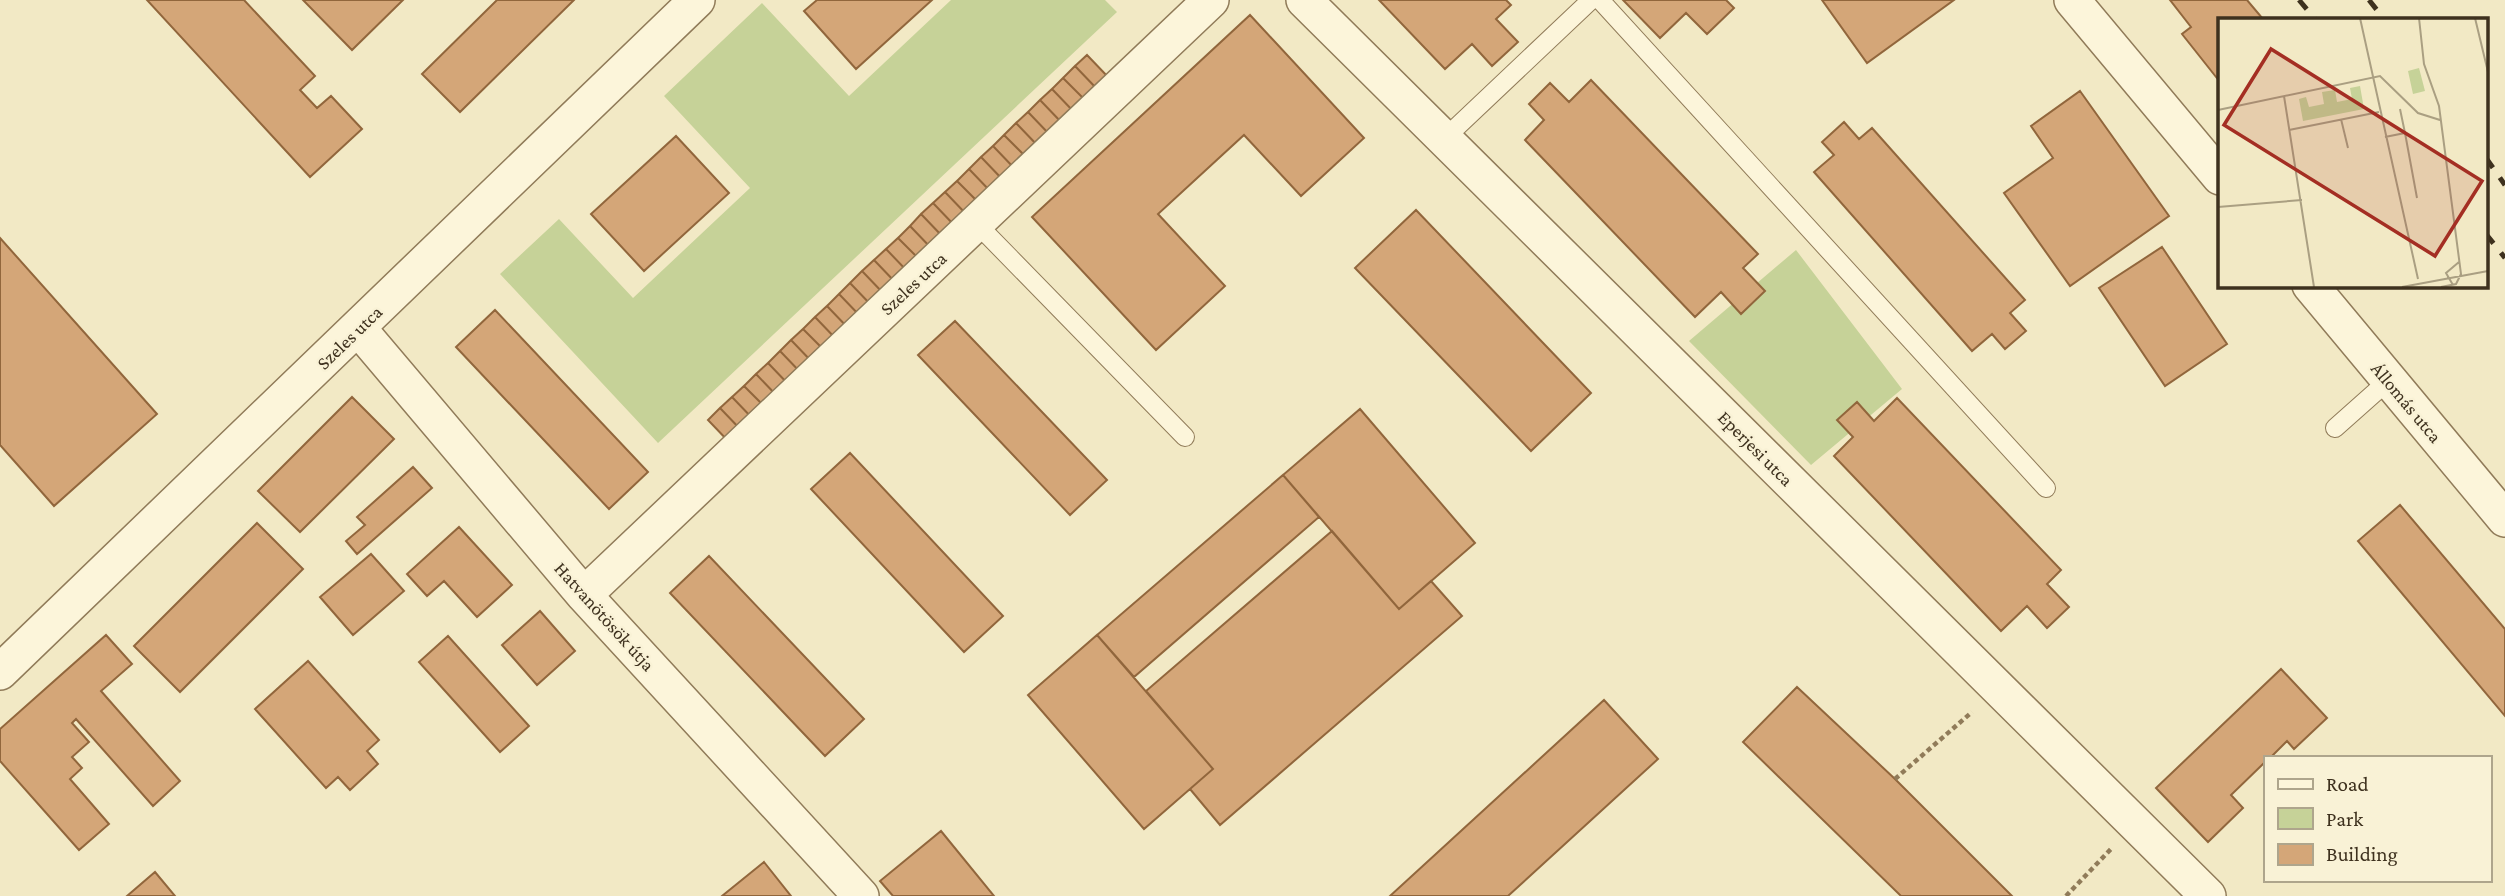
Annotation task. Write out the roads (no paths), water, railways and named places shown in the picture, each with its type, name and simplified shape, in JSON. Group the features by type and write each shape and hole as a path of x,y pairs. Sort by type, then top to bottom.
{"street":[{"name":"Szeles utca","path":"0,672 696,0"},
{"name":"Szeles utca","path":"584,595 1210,0"},
{"name":"Eperjesi utca","path":"1304,0 2208,896"},
{"path":"2072,0 2218,175"},
{"name":"Állomás utca","path":"2312,287 2505,519"},
{"name":"Hatvanötösök útja","path":"358,328 584,595 861,896"}],"lane":[{"path":"1444,139 1591,0"},
{"path":"1600,0 2046,488"},
{"path":"975,223 1185,437"},
{"path":"2335,428 2389,380"}],"railway":[{"path":"2299,0 2314,18"},
{"path":"2369,0 2383,18"},
{"path":"2488,161 2505,185"},
{"path":"2488,237 2505,258"}]}
